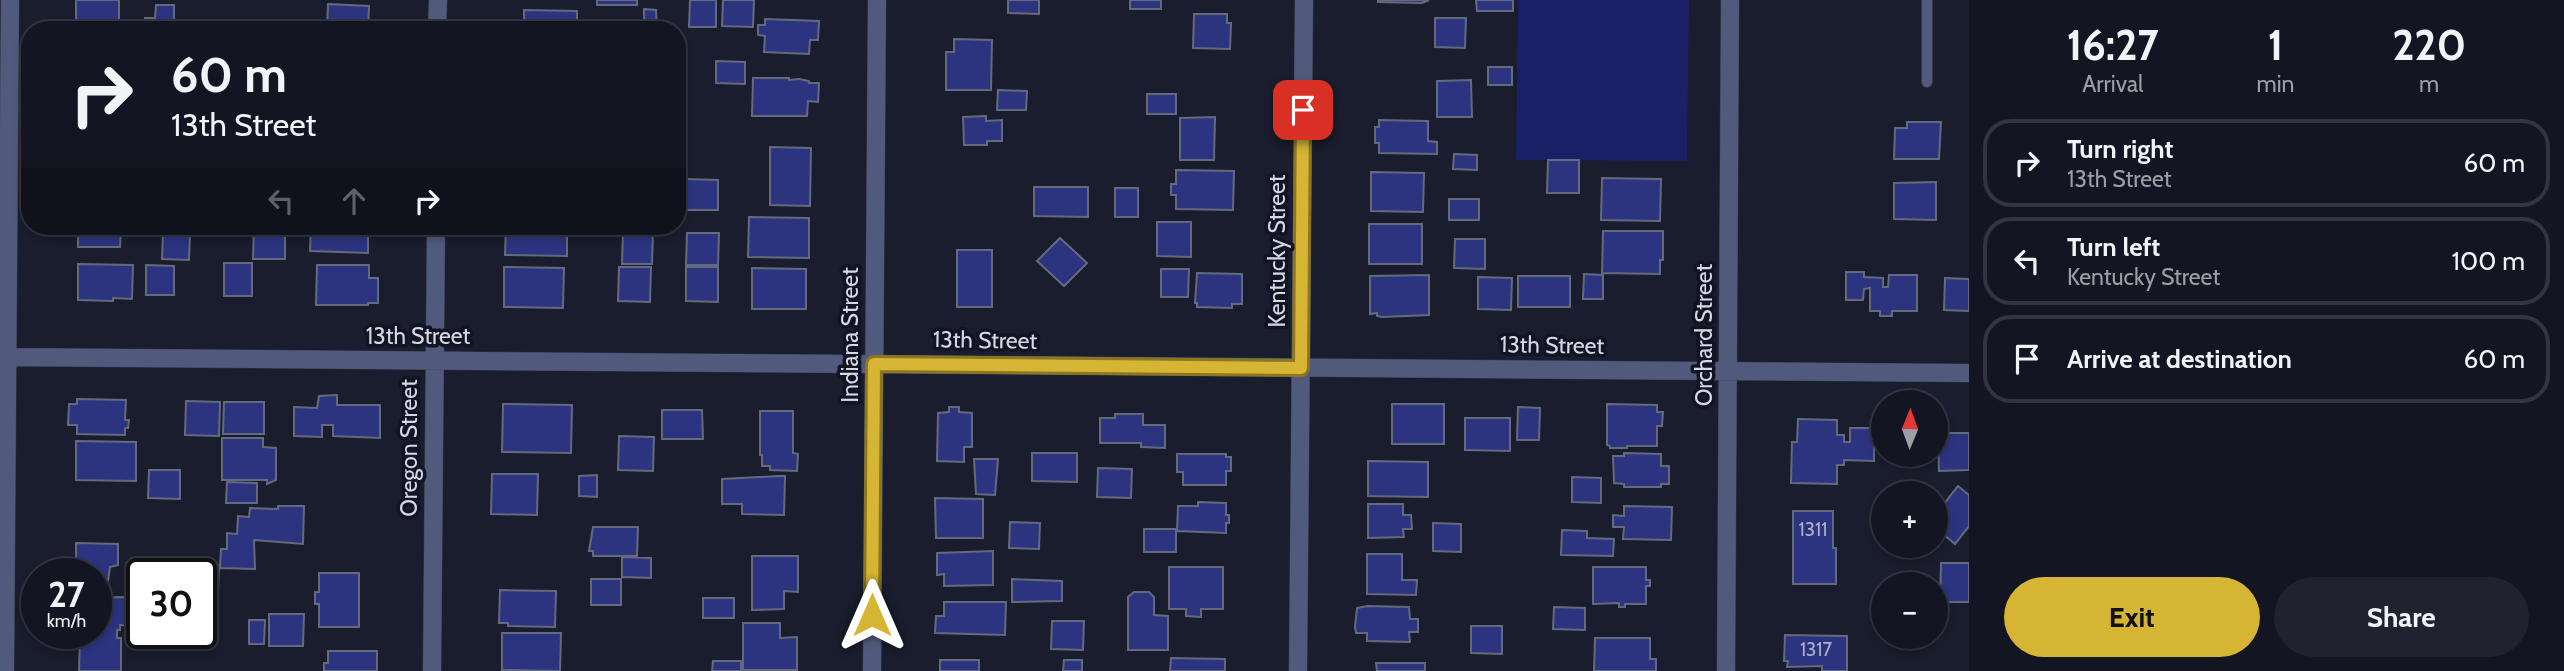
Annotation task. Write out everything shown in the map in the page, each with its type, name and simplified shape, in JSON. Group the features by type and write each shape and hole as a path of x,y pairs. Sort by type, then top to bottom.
{"street":[{"path":"5,671 4,357 10,0"},
{"path":"437,21 438,0"},
{"name":"Indiana Street","path":"872,671 877,0"},
{"name":"Kentucky Street","path":"1298,671 1304,0"},
{"name":"Orchard Street","path":"1726,671 1730,0"},
{"name":"Oregon Street","path":"432,671 436,235"},
{"name":"13th Street","path":"4,357 1969,373"}],"lane":[{"path":"1927,0 1927,82"}],"shaded area":[{"path":"1518,0 1689,0 1687,161 1516,160"}],"building":[{"path":"76,0 119,0 119,21 76,21"},
{"path":"597,0 637,0 637,5 597,5"},
{"path":"690,0 716,0 716,27 689,27"},
{"path":"723,0 754,0 753,27 722,26"},
{"path":"1008,0 1039,0 1039,14 1008,13"},
{"path":"1130,0 1161,0 1161,9 1130,9"},
{"path":"1378,0 1429,0 1422,3"},
{"path":"1476,0 1513,0 1513,11 1477,11"},
{"path":"328,4 369,6 368,21 327,21"},
{"path":"156,5 174,5 174,20 177,21 145,21 145,18 155,18"},
{"path":"644,9 656,10 657,21 644,21"},
{"path":"524,10 577,11 577,21 524,21"},
{"path":"1194,14 1227,14 1227,23 1231,23 1230,49 1193,48"},
{"path":"1435,18 1466,18 1465,48 1435,47"},
{"path":"765,19 819,21 818,40 810,40 809,54 764,52 765,36 758,35 758,25 765,25"},
{"path":"954,39 992,40 991,90 946,90 946,52 954,52"},
{"path":"716,61 745,62 745,84 716,83"},
{"path":"1488,67 1512,67 1512,85 1488,85"},
{"path":"753,78 789,78 819,83 818,102 808,101 807,116 752,116"},
{"path":"1471,80 1472,117 1437,117 1437,81"},
{"path":"998,90 1027,91 1026,110 997,110"},
{"path":"1147,94 1176,94 1176,114 1147,114"},
{"path":"986,116 986,121 1002,120 1002,141 987,141 987,145 964,145 963,117"},
{"path":"1215,117 1214,160 1180,160 1180,118"},
{"path":"1379,120 1428,121 1428,141 1437,142 1437,154 1379,153 1379,143 1375,143 1375,127 1379,127"},
{"path":"1907,122 1941,122 1939,159 1894,159 1895,128 1907,128"},
{"path":"770,147 811,148 810,206 770,205"},
{"path":"1454,154 1477,155 1477,170 1453,169"},
{"path":"1548,160 1579,160 1579,193 1547,193"},
{"path":"1176,170 1234,171 1233,210 1176,209 1176,195 1171,195 1171,184 1176,184"},
{"path":"1371,172 1424,173 1423,212 1371,211"},
{"path":"1602,178 1661,179 1660,221 1601,220"},
{"path":"687,179 718,180 718,210 687,210"},
{"path":"1936,182 1936,220 1894,219 1894,183"},
{"path":"1034,187 1088,187 1088,217 1034,216"},
{"path":"1115,188 1138,188 1138,217 1115,217"},
{"path":"1449,199 1479,199 1479,220 1449,220"},
{"path":"749,217 809,218 809,258 748,257"},
{"path":"1157,222 1191,222 1191,257 1157,256"},
{"path":"1369,224 1422,224 1422,264 1369,264"},
{"path":"1603,231 1663,231 1660,274 1602,273"},
{"path":"687,233 719,233 718,265 686,265"},
{"path":"78,235 121,235 120,247 78,247"},
{"path":"163,235 190,235 189,260 162,259"},
{"path":"254,235 285,235 285,259 253,259"},
{"path":"311,235 368,235 368,253 310,251"},
{"path":"506,235 567,235 567,256 505,255"},
{"path":"623,235 653,235 652,264 622,264"},
{"path":"1060,238 1087,263 1064,286 1037,261"},
{"path":"1455,239 1485,239 1485,269 1454,268"},
{"path":"957,250 992,250 992,307 957,307"},
{"path":"224,263 252,263 252,296 224,296"},
{"path":"78,264 133,265 132,299 78,300"},
{"path":"146,265 174,266 174,295 146,295"},
{"path":"317,265 369,265 369,278 378,278 378,303 316,305"},
{"path":"504,267 564,268 563,308 504,307"},
{"path":"619,267 651,267 650,302 618,301"},
{"path":"686,267 718,267 718,302 686,301"},
{"path":"752,268 806,269 806,309 752,309"},
{"path":"1161,269 1189,269 1188,297 1161,297"},
{"path":"1846,272 1864,272 1864,277 1883,278 1883,287 1888,287 1889,275 1917,275 1917,311 1892,311 1892,316 1880,316 1880,311 1870,311 1870,288 1864,289 1863,300 1846,300"},
{"path":"1197,273 1242,274 1242,304 1232,304 1232,308 1197,307"},
{"path":"1584,274 1603,275 1603,299 1583,299"},
{"path":"1429,275 1429,315 1382,317 1377,316 1377,313 1370,314 1370,276"},
{"path":"1518,276 1570,276 1570,307 1518,307"},
{"path":"1478,277 1512,278 1511,310 1478,309"},
{"path":"1945,278 1969,279 1969,311 1944,310"},
{"path":"337,395 337,405 380,405 380,438 333,436 333,425 322,425 322,437 294,436 294,407 317,408 319,396"},
{"path":"77,399 126,400 125,420 129,420 125,435 77,434 77,425 68,425 69,404 77,404"},
{"path":"186,401 220,402 219,436 185,435"},
{"path":"224,402 264,402 264,434 223,434"},
{"path":"503,404 572,405 571,453 502,452"},
{"path":"1392,404 1444,404 1444,444 1392,444"},
{"path":"1607,404 1657,405 1657,412 1663,412 1662,426 1657,426 1657,446 1610,448 1607,445"},
{"path":"949,407 959,407 959,412 972,413 972,447 964,447 964,462 937,461 938,413 949,412"},
{"path":"1518,407 1540,408 1539,440 1517,440"},
{"path":"662,410 702,410 703,439 662,439"},
{"path":"760,411 793,411 793,453 798,454 797,471 770,470 770,466 762,466"},
{"path":"1115,414 1143,414 1143,425 1165,425 1165,448 1141,447 1141,443 1100,443 1100,418 1115,418"},
{"path":"1465,418 1510,418 1510,451 1465,450"},
{"path":"1798,419 1837,420 1837,435 1844,435 1844,442 1850,442 1850,428 1871,428 1871,461 1844,460 1844,465 1837,465 1837,484 1791,483 1792,442 1797,442"},
{"path":"1948,433 1969,433 1969,470 1939,471 1939,467 1948,467"},
{"path":"619,436 654,437 653,471 618,470"},
{"path":"222,438 263,438 263,447 276,448 276,480 267,484 267,480 222,480"},
{"path":"76,441 136,442 136,481 76,480"},
{"path":"1032,453 1077,453 1077,482 1032,481"},
{"path":"1624,453 1661,454 1661,466 1669,466 1669,484 1661,484 1661,487 1624,487 1624,484 1614,483 1613,456 1624,456"},
{"path":"1177,454 1226,454 1226,457 1231,457 1231,471 1226,471 1226,485 1183,485 1183,472 1177,472"},
{"path":"974,459 998,459 995,495 976,494"},
{"path":"1368,461 1428,462 1428,497 1368,496"},
{"path":"1098,468 1132,469 1131,498 1097,497"},
{"path":"149,470 180,470 180,499 148,498"},
{"path":"492,474 538,474 537,515 491,514"},
{"path":"597,475 597,497 579,496 579,476"},
{"path":"785,476 784,515 742,514 742,504 722,504 722,479"},
{"path":"1572,477 1601,478 1601,503 1572,502"},
{"path":"227,482 257,483 257,503 226,503"},
{"path":"1958,486 1969,495 1969,526 1955,544 1948,538 1948,499"},
{"path":"935,498 983,499 983,538 936,538"},
{"path":"1198,502 1226,503 1229,523 1226,523 1226,533 1177,531 1178,506 1198,506"},
{"path":"1368,504 1403,504 1403,515 1411,515 1412,529 1403,529 1404,537 1368,538"},
{"path":"278,506 304,506 303,544 254,540 255,569 220,568 221,549 227,549 227,533 237,534 238,516 249,517 250,508 278,509"},
{"path":"1624,506 1672,507 1671,540 1623,539 1624,527 1613,527 1613,515 1624,516"},
{"path":"1793,511 1833,511 1836,584 1793,584"},
{"path":"1010,522 1040,523 1039,549 1009,548"},
{"path":"1433,523 1461,524 1461,552 1433,551"},
{"path":"593,527 638,527 637,556 593,556 593,551 589,551"},
{"path":"1144,529 1176,529 1176,552 1144,552"},
{"path":"1562,530 1587,531 1587,538 1614,539 1613,556 1561,555"},
{"path":"76,543 118,544 118,565 112,566 112,558 76,558"},
{"path":"993,551 993,585 944,586 944,574 937,575 937,553"},
{"path":"1367,554 1402,554 1402,580 1417,580 1416,595 1367,594"},
{"path":"752,556 798,556 798,592 784,591 784,609 752,610"},
{"path":"622,557 651,558 651,578 622,577"},
{"path":"1941,563 1969,563 1969,602 1948,602 1948,572 1941,572"},
{"path":"217,565 219,565 218,594"},
{"path":"1169,567 1223,567 1223,609 1201,609 1201,617 1186,616 1186,609 1169,609"},
{"path":"1593,567 1646,567 1646,580 1650,580 1650,586 1646,586 1646,604 1625,604 1625,607 1619,607 1619,603 1593,604"},
{"path":"319,573 359,573 359,627 319,627 319,604 315,604 315,592 319,592"},
{"path":"591,579 621,579 621,605 591,605"},
{"path":"1012,579 1062,581 1062,601 1012,602"},
{"path":"500,590 556,591 555,627 508,626 508,623 499,623"},
{"path":"1134,592 1149,592 1154,597 1154,615 1168,616 1168,650 1128,650 1128,597"},
{"path":"112,597 126,597 126,625 120,625 120,630 117,630 117,638 121,638 121,671 79,671 80,649 112,649"},
{"path":"703,598 734,598 734,618 703,618"},
{"path":"944,602 1006,602 1005,635 935,633 936,616 944,616"},
{"path":"1409,607 1410,619 1418,619 1418,632 1409,632 1410,642 1367,641 1367,633 1356,633 1355,627 1357,608"},
{"path":"1554,607 1585,608 1585,630 1553,629"},
{"path":"269,614 304,614 303,646 269,646"},
{"path":"249,620 265,620 264,644 249,644"},
{"path":"1052,621 1084,621 1083,650 1051,649"},
{"path":"743,623 780,623 780,638 797,637 797,670 743,670"},
{"path":"1471,626 1502,626 1502,654 1471,653"},
{"path":"502,633 561,633 560,671 502,670"},
{"path":"1785,635 1847,636 1847,671 1822,671 1822,666 1787,667 1788,661 1784,661"},
{"path":"1595,638 1650,638 1650,659 1656,659 1656,671 1594,671"},
{"path":"328,651 377,651 377,671 324,671 324,663 328,663"},
{"path":"1171,658 1225,659 1225,671 1170,671"},
{"path":"940,660 979,660 979,671 940,671"},
{"path":"1064,660 1082,660 1082,671 1063,671"},
{"path":"713,661 741,661 741,671 712,671"},
{"path":"1376,663 1425,663 1425,671 1377,671"}],"route":[{"path":"872,615 874,364 1301,368 1303,110"}]}
